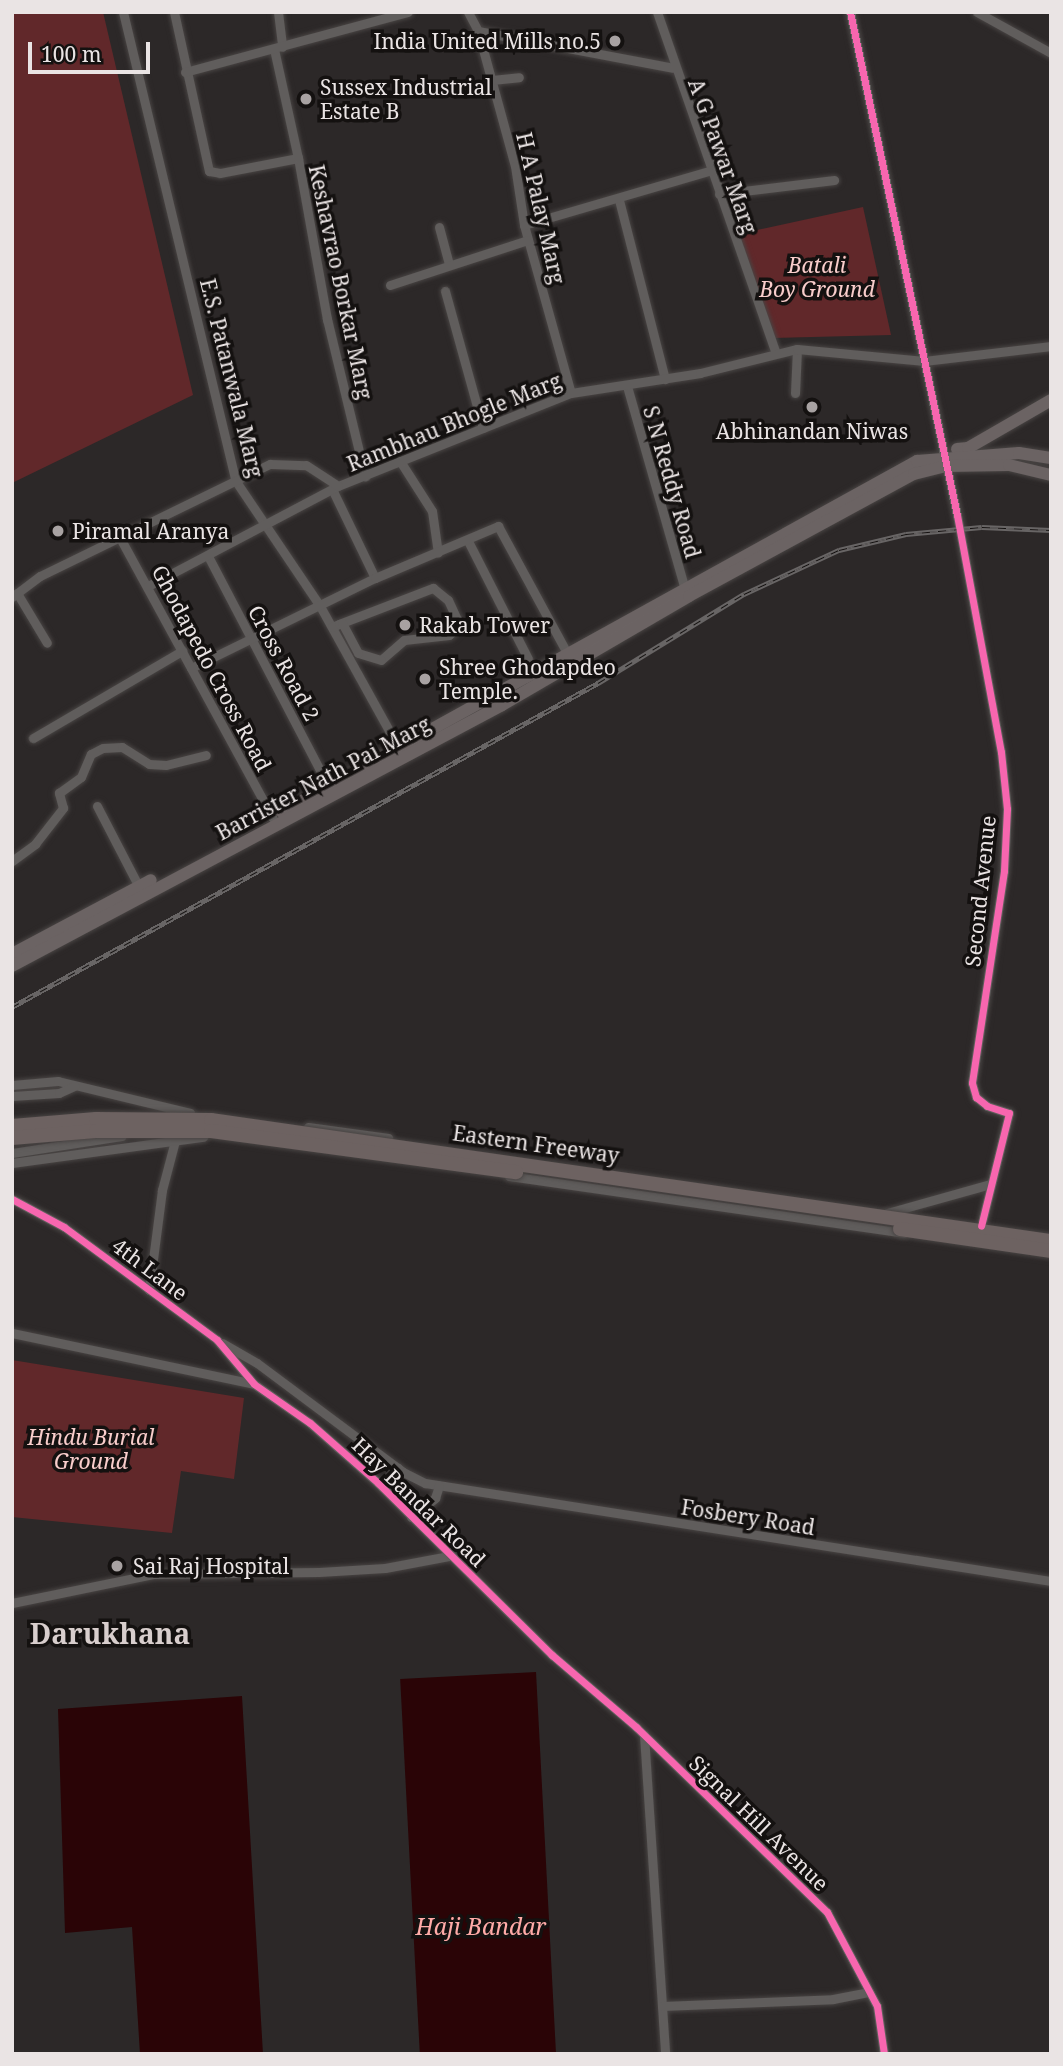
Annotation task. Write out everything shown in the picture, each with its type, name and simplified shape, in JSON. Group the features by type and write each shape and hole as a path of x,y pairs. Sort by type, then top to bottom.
{"highway":[{"name":"Eastern Freeway","path":"12,1126 96,1119 211,1120 1051,1239"},
{"name":"Eastern Freeway","path":"12,1138 96,1130 211,1131 1051,1253"}],"main road":[{"path":"945,461 961,447 963,441 1051,392"},
{"path":"961,447 968,448 1051,400"},
{"path":"945,461 1019,453 1051,458"},
{"path":"945,461 1009,466 1051,475"},
{"name":"Barrister Nath Pai Marg","path":"12,966 571,660 909,465 945,461"},
{"name":"Barrister Nath Pai Marg","path":"14,949 273,818 295,810 328,786 402,752"}],"street":[{"name":"E.S. Patanwala Marg","path":"123,12 236,480 320,606 337,625 402,752"},
{"path":"174,12 185,72 408,12"},
{"path":"278,12 278,48 298,158"},
{"name":"H A Palay Marg","path":"468,12 478,31 492,80 515,166 524,225 571,393"},
{"name":"A G Pawar Marg","path":"657,12 673,68 712,170 775,351"},
{"path":"850,12 945,461"},
{"path":"977,12 1051,53"},
{"path":"478,31 673,68"},
{"name":"Keshavrao Borkar Marg","path":"185,72 209,170 220,173 298,158 327,319 365,476"},
{"path":"492,80 519,77"},
{"path":"524,225 620,200 712,170"},
{"path":"719,194 834,180"},
{"path":"620,200 665,379"},
{"path":"439,227 449,265"},
{"path":"390,285 528,240"},
{"path":"445,291 482,428"},
{"name":"Rambhau Bhogle Marg","path":"14,595 40,576 270,464 306,465 335,488 571,393 665,379 775,351 797,349 924,361 1051,346"},
{"path":"795,393 797,349"},
{"name":"S N Reddy Road","path":"627,386 685,592"},
{"path":"400,461 432,511 438,553"},
{"name":"Second Avenue","path":"945,461 990,682 1007,809 1004,871 972,1083 976,1097 986,1107 1009,1113 981,1226"},
{"path":"148,586 335,488 375,578"},
{"path":"191,668 375,578 468,541 498,526 571,660"},
{"name":"Ghodapedo Cross Road","path":"119,536 273,818"},
{"path":"468,541 528,659"},
{"name":"Cross Road 2","path":"208,556 328,786"},
{"path":"433,588 448,600 457,619 457,627 449,635 404,640 381,660 358,653 337,625 433,588"},
{"path":"14,595 47,643"},
{"path":"33,738 182,651"},
{"path":"12,861 35,844 63,808 59,793 81,777 91,754 103,748 122,747 149,764 166,765 206,755"},
{"path":"97,806 139,887"},
{"path":"12,1085 58,1081 183,1113 332,1130 981,1226 1051,1239"},
{"path":"12,1096 59,1093 74,1086"},
{"path":"149,1290 162,1190 183,1113"},
{"path":"12,1153 133,1135 183,1113"},
{"path":"12,1163 176,1139 209,1137 1051,1253"},
{"path":"887,1213 990,1184"},
{"name":"4th Lane","path":"12,1199 64,1227 217,1340 257,1363 398,1468 439,1486"},
{"path":"883,1230 887,1213"},
{"path":"12,1333 254,1384"},
{"name":"4th Lane","path":"217,1340 254,1384"},
{"name":"Hay Bandar Road","path":"254,1384 310,1423 382,1487 552,1655"},
{"path":"382,1487 398,1468"},
{"path":"411,1517 435,1498 439,1486"},
{"name":"Fosbery Road","path":"439,1486 1051,1581"},
{"path":"12,1603 153,1574 319,1572 384,1568 449,1556"},
{"name":"Signal Hill Avenue","path":"552,1655 644,1735 827,1912 877,2006 884,2054"},
{"path":"644,1735 665,2054"},
{"path":"662,2006 833,1999 869,1992"}],"green space":[{"path":"12,12 103,12 193,395 12,483"},
{"name":"Batali Boy Ground","path":"863,207 891,335 773,338 734,235"},
{"name":"Hindu Burial Ground","path":"12,1360 244,1398 234,1479 181,1471 172,1533 12,1517"}],"water":[{"name":"Haji Bandar","path":"536,1672 556,2053 420,2054 400,1679"},
{"path":"242,1696 263,2054 140,2054 132,1927 65,1933 58,1709"}],"railway":[{"path":"12,1007 598,683 744,594 839,550 906,534 982,527 1051,530"}],"cycle path":[{"path":"850,12 957,515 1001,752 1007,809 1004,871 972,1083 976,1097 987,1106 1009,1113 981,1226"},
{"path":"12,1199 64,1227 217,1340 254,1384 310,1423 378,1483 552,1655 636,1727 827,1912 877,2006 884,2054"}],"place":[{"name":"India United Mills no.5","path":"615,41"},
{"name":"Sussex Industrial Estate B","path":"306,99"},
{"name":"Abhinandan Niwas","path":"812,407"},
{"name":"Piramal Aranya","path":"58,531"},
{"name":"Rakab Tower","path":"405,625"},
{"name":"Shree Ghodapdeo Temple.","path":"425,679"},
{"name":"Sai Raj Hospital","path":"117,1566"}],"district":[{"name":"Darukhana","path":"110,1633"}]}
